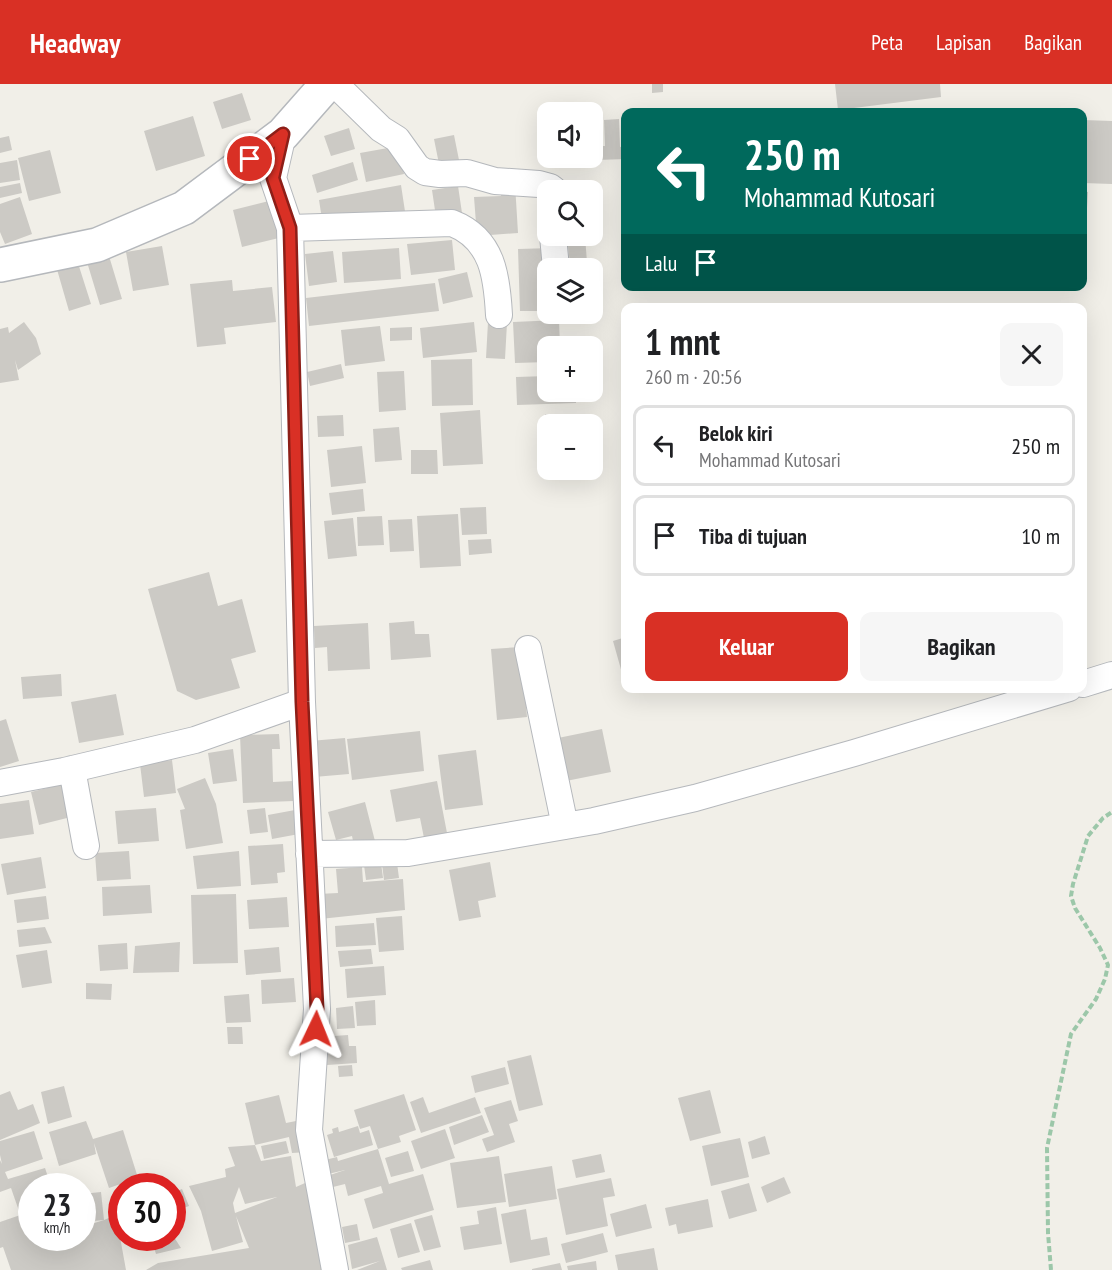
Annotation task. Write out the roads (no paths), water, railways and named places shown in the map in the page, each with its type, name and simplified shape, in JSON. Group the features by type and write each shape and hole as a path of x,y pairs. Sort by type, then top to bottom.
{"street":[{"path":"0,266 97,245 184,208 283,134 327,84"},
{"path":"336,84 381,129 397,140 417,167 425,172 467,173 495,181 537,184"},
{"path":"283,134 273,178 290,228 302,702 317,1009 309,1130 335,1270"},
{"path":"290,228 452,223 476,240 488,255 497,280 499,315"},
{"path":"528,649 565,826"},
{"path":"1087,683 1112,675"},
{"path":"309,854 408,853 565,826 695,798 1052,693"},
{"path":"0,783 72,769 195,740 302,702"},
{"path":"72,769 86,846"}]}
